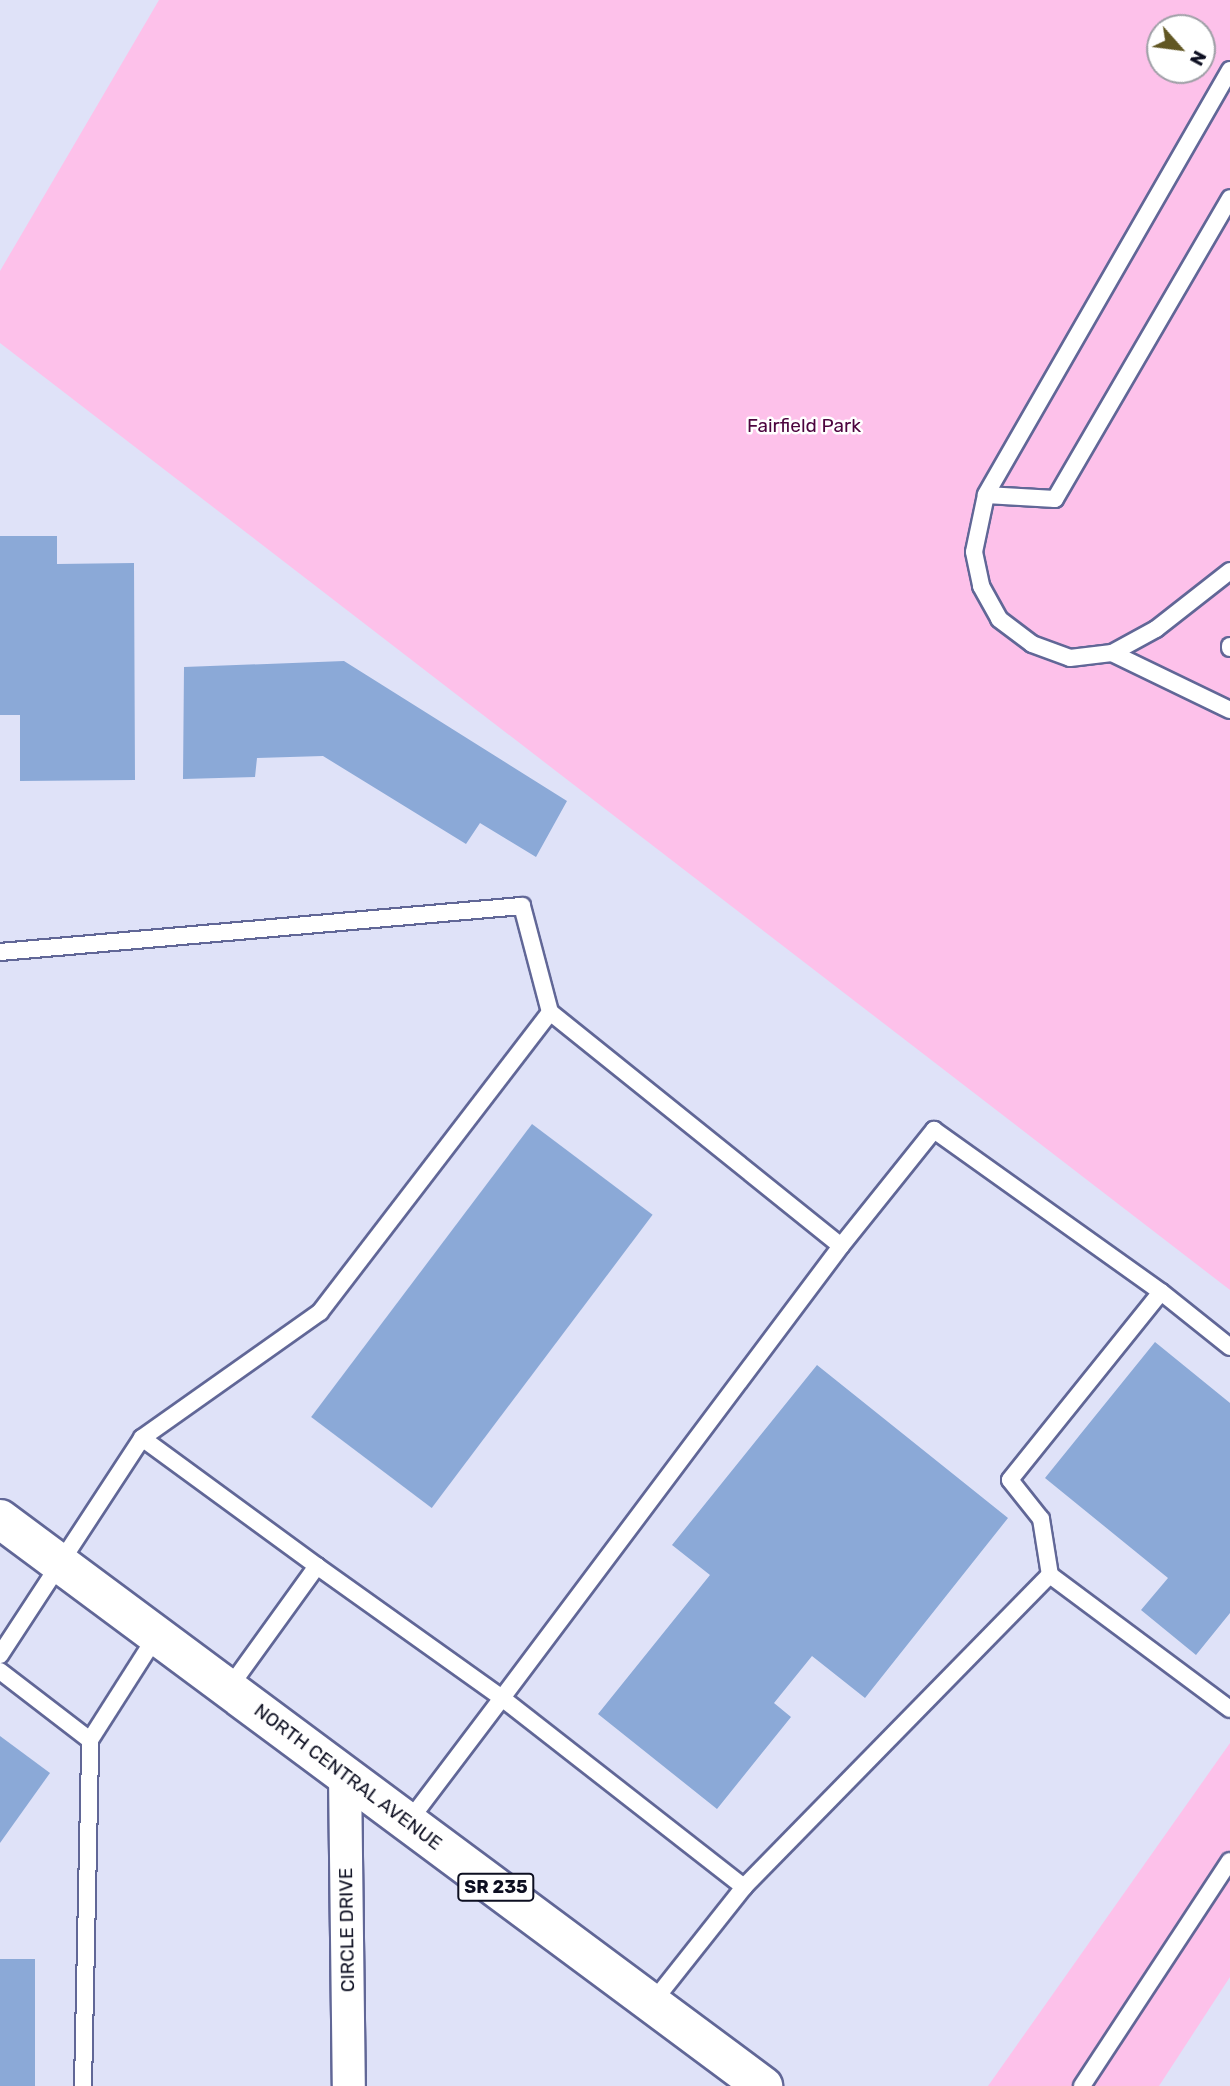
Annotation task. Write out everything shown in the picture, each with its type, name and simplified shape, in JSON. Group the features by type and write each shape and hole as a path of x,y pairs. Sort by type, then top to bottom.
{"main road":[{"name":"NORTH CENTRAL AVENUE","path":"0,1519 763,2086"}],"street":[{"name":"CIRCLE DRIVE","path":"345,1773 349,2086"}],"lane":[{"path":"1230,70 986,495 974,552 981,586 999,619 1032,644 1070,658 1112,653 1156,629 1230,571"},
{"path":"986,495 1055,499 1230,198"},
{"path":"1112,653 1230,710"},
{"path":"0,952 522,906 550,1012 841,1246"},
{"path":"0,1655 57,1561 142,1438 320,1312 550,1012"},
{"path":"409,1821 841,1246 933,1130 1161,1292 1230,1348"},
{"path":"1161,1292 1010,1480 1041,1519 1050,1574 1230,1709"},
{"path":"142,1438 502,1698 744,1887"},
{"path":"229,1688 317,1566"},
{"path":"652,2003 744,1887 1050,1574"},
{"path":"83,2086 90,1740 157,1635"},
{"path":"0,1671 90,1740"},
{"path":"1082,2086 1230,1861"}],"green space":[{"name":"Fairfield Park","path":"159,0 1230,0 1230,1290 0,343 0,271"},
{"path":"1230,1743 1230,1977 1159,2086 988,2086"}],"building":[{"path":"0,536 57,536 57,564 134,563 135,780 20,781 20,715 0,715"},
{"path":"344,661 567,801 536,857 480,823 466,844 323,756 257,758 255,777 183,779 184,667"},
{"path":"532,1124 653,1215 432,1508 311,1417"},
{"path":"1155,1342 1230,1403 1230,1613 1196,1655 1141,1610 1168,1578 1045,1478"},
{"path":"817,1365 1008,1518 865,1698 812,1656 774,1703 791,1717 717,1809 598,1714 710,1575 672,1545"},
{"path":"0,1736 50,1773 0,1843"},
{"path":"0,1959 35,1959 35,2086 0,2086"}]}
